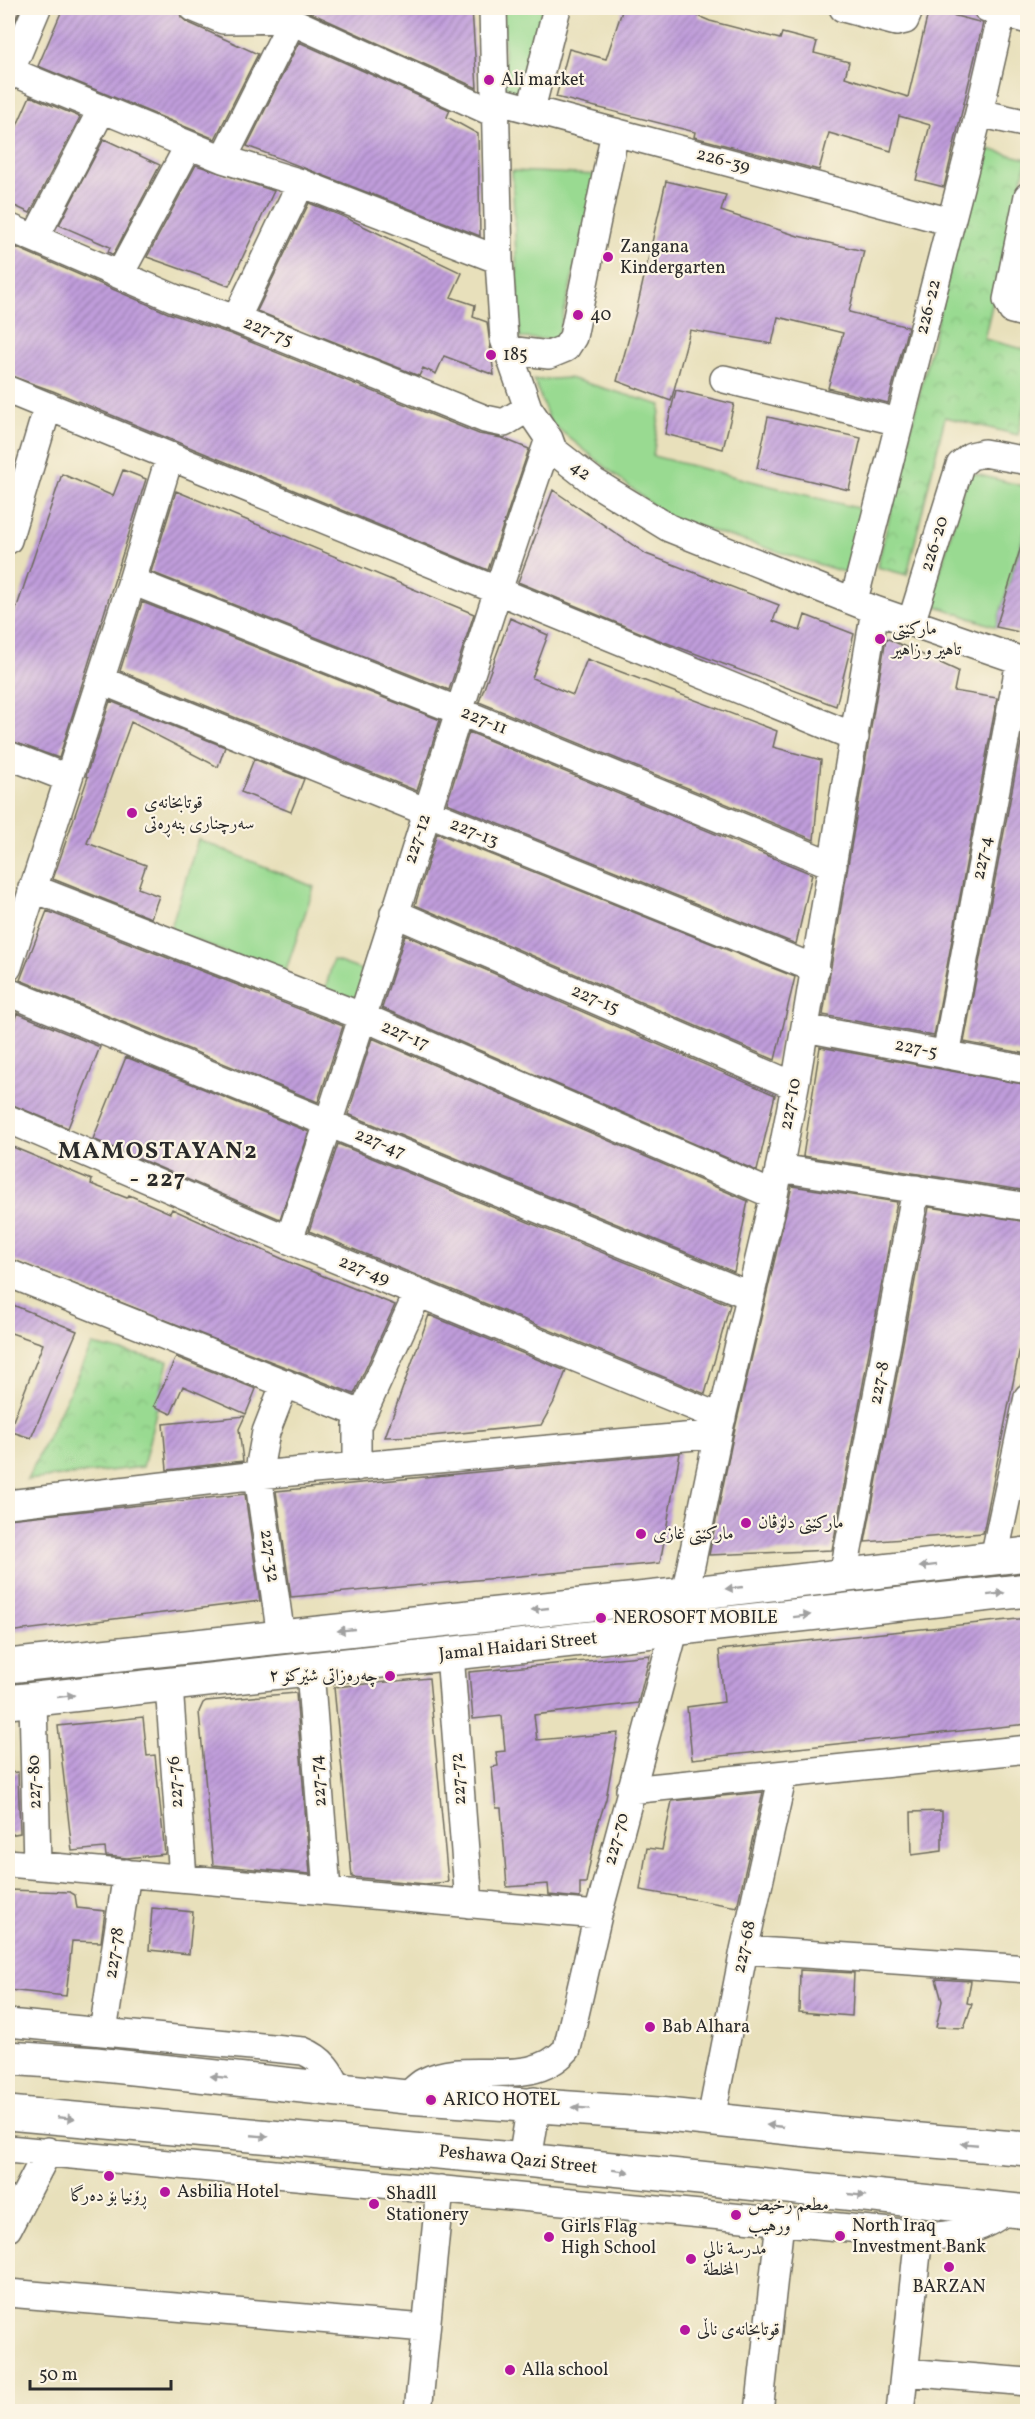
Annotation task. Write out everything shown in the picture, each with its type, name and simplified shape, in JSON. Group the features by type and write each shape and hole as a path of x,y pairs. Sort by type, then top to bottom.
{"main road":[{"name":"Jamal Haidari Street","path":"8,1666 685,1594 1028,1554"},
{"name":"Jamal Haidari Street","path":"20,1701 674,1631 1028,1590"},
{"path":"378,1627 382,1662"},
{"path":"8,2058 95,2064 406,2097 534,2104 1028,2149"},
{"path":"525,2160 534,2104"},
{"name":"Peshawa Qazi Street","path":"8,2113 525,2160 1017,2211"}],"street":[{"path":"37,8 9,74 102,109 223,159 301,183 499,260"},
{"path":"194,8 227,14"},
{"name":"42","path":"493,8 499,260 504,339 528,408 549,439 553,450 594,482 669,528 911,623 1024,662"},
{"path":"531,109 557,8"},
{"path":"843,8 896,22 905,20 910,8"},
{"path":"994,10 1028,20"},
{"name":"226-22","path":"865,605 900,422 979,113 994,10"},
{"name":"226-39","path":"227,14 240,21 264,18 287,19 496,107 531,109 951,222"},
{"path":"223,159 292,21"},
{"path":"35,238 102,109"},
{"path":"979,113 1028,124"},
{"path":"508,350 549,355 566,348 573,337 615,132"},
{"path":"120,274 189,145"},
{"path":"236,319 301,183"},
{"path":"1028,196 1007,298 1012,310 1028,314"},
{"name":"227-75","path":"8,226 174,298 236,319 485,419 504,423 528,408"},
{"path":"724,379 900,422"},
{"path":"8,390 855,737"},
{"path":"8,540 48,406"},
{"name":"227-12","path":"289,1240 329,1123 496,591 549,439"},
{"name":"226-20","path":"911,623 960,465 971,456 984,453 1028,461"},
{"path":"8,967 170,456"},
{"name":"227-11","path":"132,581 459,711 833,865"},
{"name":"227-10","path":"685,1594 720,1426 774,1195 795,1086 855,737 865,605"},
{"name":"227-4","path":"946,1054 1024,662"},
{"name":"227-13","path":"100,680 816,969"},
{"path":"8,755 67,778"},
{"name":"227-17","path":"32,888 361,1016 774,1195"},
{"name":"227-15","path":"394,914 795,1086"},
{"name":"227-47","path":"8,992 751,1296"},
{"name":"227-5","path":"805,1028 1028,1070"},
{"name":"227-49","path":"8,1119 418,1293 720,1426"},
{"path":"779,1168 1028,1207"},
{"name":"227-8","path":"843,1576 916,1189"},
{"path":"8,1273 362,1414"},
{"path":"357,1467 357,1426 418,1293"},
{"name":"227-32","path":"281,1637 258,1475 266,1432 285,1383"},
{"path":"994,1558 1028,1397"},
{"path":"8,1504 720,1426"},
{"name":"227-70","path":"406,2097 424,2082 440,2077 468,2073 536,2070 552,2063 567,2049 598,1915 674,1631"},
{"name":"227-72","path":"450,1654 469,1904"},
{"name":"227-74","path":"310,1670 327,1891"},
{"name":"227-76","path":"169,1686 183,1878"},
{"name":"227-80","path":"20,1701 37,1865"},
{"path":"630,1790 1028,1749"},
{"name":"227-68","path":"711,2120 744,1950 783,1775"},
{"path":"8,1863 598,1915"},
{"name":"227-78","path":"103,2032 127,1874"},
{"path":"744,1950 1028,1969"},
{"path":"8,2023 303,2051 323,2063 331,2072 339,2090"},
{"path":"8,2149 935,2236 968,2231 1017,2211"},
{"path":"8,2228 48,2151"},
{"path":"418,2412 440,2189"},
{"path":"759,2412 780,2222"},
{"path":"900,2412 919,2234"},
{"path":"8,2293 425,2328"},
{"path":"905,2372 1028,2382"}],"green space":[{"path":"503,8 548,8 525,99 505,93"},
{"path":"980,147 1027,159 984,339 1027,350 1027,397 1018,435 945,417 907,575 877,567"},
{"path":"512,171 598,175 557,340 520,338"},
{"path":"569,378 661,405 653,456 865,510 850,574 667,517 550,422 534,380"},
{"path":"968,472 1027,487 1027,524 996,627 931,604"},
{"path":"198,839 314,887 284,976 170,930"},
{"path":"333,960 367,972 356,1007 323,998"},
{"path":"92,1345 168,1361 143,1467 27,1480"},
{"path":"1027,1478 1027,1529 1017,1529"}],"building":[{"path":"8,8 20,8 8,38"},
{"path":"63,8 179,8 181,17 187,22 258,54 215,139 38,66"},
{"path":"300,8 472,8 477,88"},
{"path":"623,8 700,8 698,16 710,21 780,39 782,33 817,42 814,53 849,62 845,77 908,97 929,9 983,23 944,187 916,180 930,125 899,116 891,151 829,133 819,170 694,137 695,132 556,97 569,49 606,59"},
{"path":"299,42 450,110 447,117 478,134 480,236 247,146"},
{"path":"30,96 80,117 30,213 8,203 8,146"},
{"path":"104,139 160,165 113,255 108,252 110,247 59,225"},
{"path":"196,165 274,191 229,286 147,257"},
{"path":"666,181 726,195 721,211 798,236 864,251 849,312 908,327 888,403 828,388 843,333 778,317 772,344 690,330 671,401 617,381 636,312"},
{"path":"309,203 342,216 462,273 451,297 475,305 473,317 487,322 494,375 444,356 436,374 423,368 419,376 257,311"},
{"path":"8,244 168,313 231,334 479,434 502,438 529,449 488,570 53,391 8,375"},
{"path":"676,390 734,404 723,449 665,434"},
{"path":"768,417 861,438 849,490 757,468"},
{"path":"123,470 146,479 59,758 8,740 8,633 62,474 113,496"},
{"path":"553,490 646,554 779,605 773,621 800,631 805,615 854,634 836,706 651,637 518,582"},
{"path":"176,491 474,614 449,690 151,572"},
{"path":"1024,537 1028,537 1028,634 996,627"},
{"path":"142,602 440,720 417,791 120,671"},
{"path":"510,618 548,635 532,678 573,695 587,659 777,731 773,747 821,760 814,840 479,702"},
{"path":"886,638 958,671 954,691 997,698 934,1036 823,1015"},
{"path":"110,701 225,747 218,767 131,722 87,843 146,865 138,888 159,896 151,918 53,879 88,777 86,776"},
{"path":"1028,706 1028,1054 964,1042"},
{"path":"469,732 812,874 796,944 447,803"},
{"path":"254,759 304,779 291,812 241,792"},
{"path":"437,833 795,977 775,1060 415,905"},
{"path":"47,911 343,1026 318,1102 20,980"},
{"path":"405,935 775,1095 757,1171 382,1008"},
{"path":"17,1013 100,1047 68,1128 8,1103 8,1038"},
{"path":"372,1038 748,1201 734,1272 348,1114"},
{"path":"820,1047 1028,1085 1028,1191 803,1156"},
{"path":"126,1057 309,1132 280,1219 93,1139"},
{"path":"338,1144 730,1305 705,1394 309,1231"},
{"path":"8,1145 92,1180 91,1184 127,1198 129,1195 170,1213 172,1209 296,1265 395,1305 354,1394 8,1258"},
{"path":"792,1186 897,1202 832,1550 709,1555 733,1437"},
{"path":"929,1207 1028,1222 1028,1306 983,1533 865,1542"},
{"path":"8,1303 77,1331 31,1438 9,1431 43,1344 8,1332"},
{"path":"429,1315 566,1371 554,1402 541,1425 430,1436 385,1437"},
{"path":"176,1357 256,1389 246,1414 183,1386 171,1414 154,1406"},
{"path":"245,1416 239,1429 243,1461 167,1470 163,1424"},
{"path":"680,1453 660,1563 291,1597 276,1491"},
{"path":"245,1494 260,1601 8,1632 8,1519"},
{"path":"1028,1618 1028,1724 692,1759 687,1707 724,1702 719,1650"},
{"path":"650,1655 638,1703 534,1715 537,1740 618,1733 606,1799 597,1827 586,1883 580,1883 580,1898 549,1895 548,1884 507,1887 501,1808 496,1808 492,1767 498,1766 496,1752 505,1751 502,1716 473,1719 469,1672"},
{"path":"429,1678 448,1882 425,1884 352,1877 334,1687"},
{"path":"296,1693 310,1874 213,1865 199,1712 203,1703"},
{"path":"143,1717 147,1756 155,1755 165,1854 127,1858 106,1856 105,1848 72,1851 58,1726"},
{"path":"18,1772 20,1833 8,1835 8,1773"},
{"path":"763,1792 737,1907 640,1890 647,1848 662,1850 672,1801"},
{"path":"942,1811 942,1851 912,1855 911,1812"},
{"path":"8,1890 70,1892 75,1895 77,1908 105,1911 101,1942 72,1941 66,1996 8,1990"},
{"path":"152,1908 193,1912 189,1954 149,1950"},
{"path":"800,1970 854,1973 852,2016 799,2012"},
{"path":"936,1979 971,1981 967,2003 972,2004 964,2028 936,2027 942,2001"}],"place":[{"name":"Ali market","path":"489,80"},
{"name":"Zangana Kindergarten","path":"608,257"},
{"name":"40","path":"578,315"},
{"name":"185","path":"491,355"},
{"name":"ماركێتی تاهیر و زاهیر","path":"880,639"},
{"name":"قوتابخانەی سەرچناری بنەڕەتی","path":"132,813"},
{"name":"ماركێتی دلۆڤان","path":"746,1523"},
{"name":"ماركێتی غازی","path":"641,1534"},
{"name":"NEROSOFT MOBILE","path":"601,1618"},
{"name":"چەرەزاتی شێرکۆ ٢","path":"390,1676"},
{"name":"Bab Alhara","path":"650,2027"},
{"name":"ARICO HOTEL","path":"431,2100"},
{"name":"ڕۆنیا بۆ دەرگا","path":"109,2176"},
{"name":"Asbilia Hotel","path":"165,2192"},
{"name":"Shadll Stationery","path":"374,2204"},
{"name":"مطعم رخيص ورهيب","path":"736,2215"},
{"name":"North Iraq Investment Bank","path":"840,2236"},
{"name":"Girls Flag High School","path":"549,2237"},
{"name":"مدرسة نالي المخلطة","path":"691,2259"},
{"name":"BARZAN","path":"949,2267"},
{"name":"قوتابخانەی ناڵی","path":"685,2330"},
{"name":"Alla school","path":"510,2370"}],"district":[{"name":"MAMOSTAYAN2 - 227","path":"158,1166"}]}
